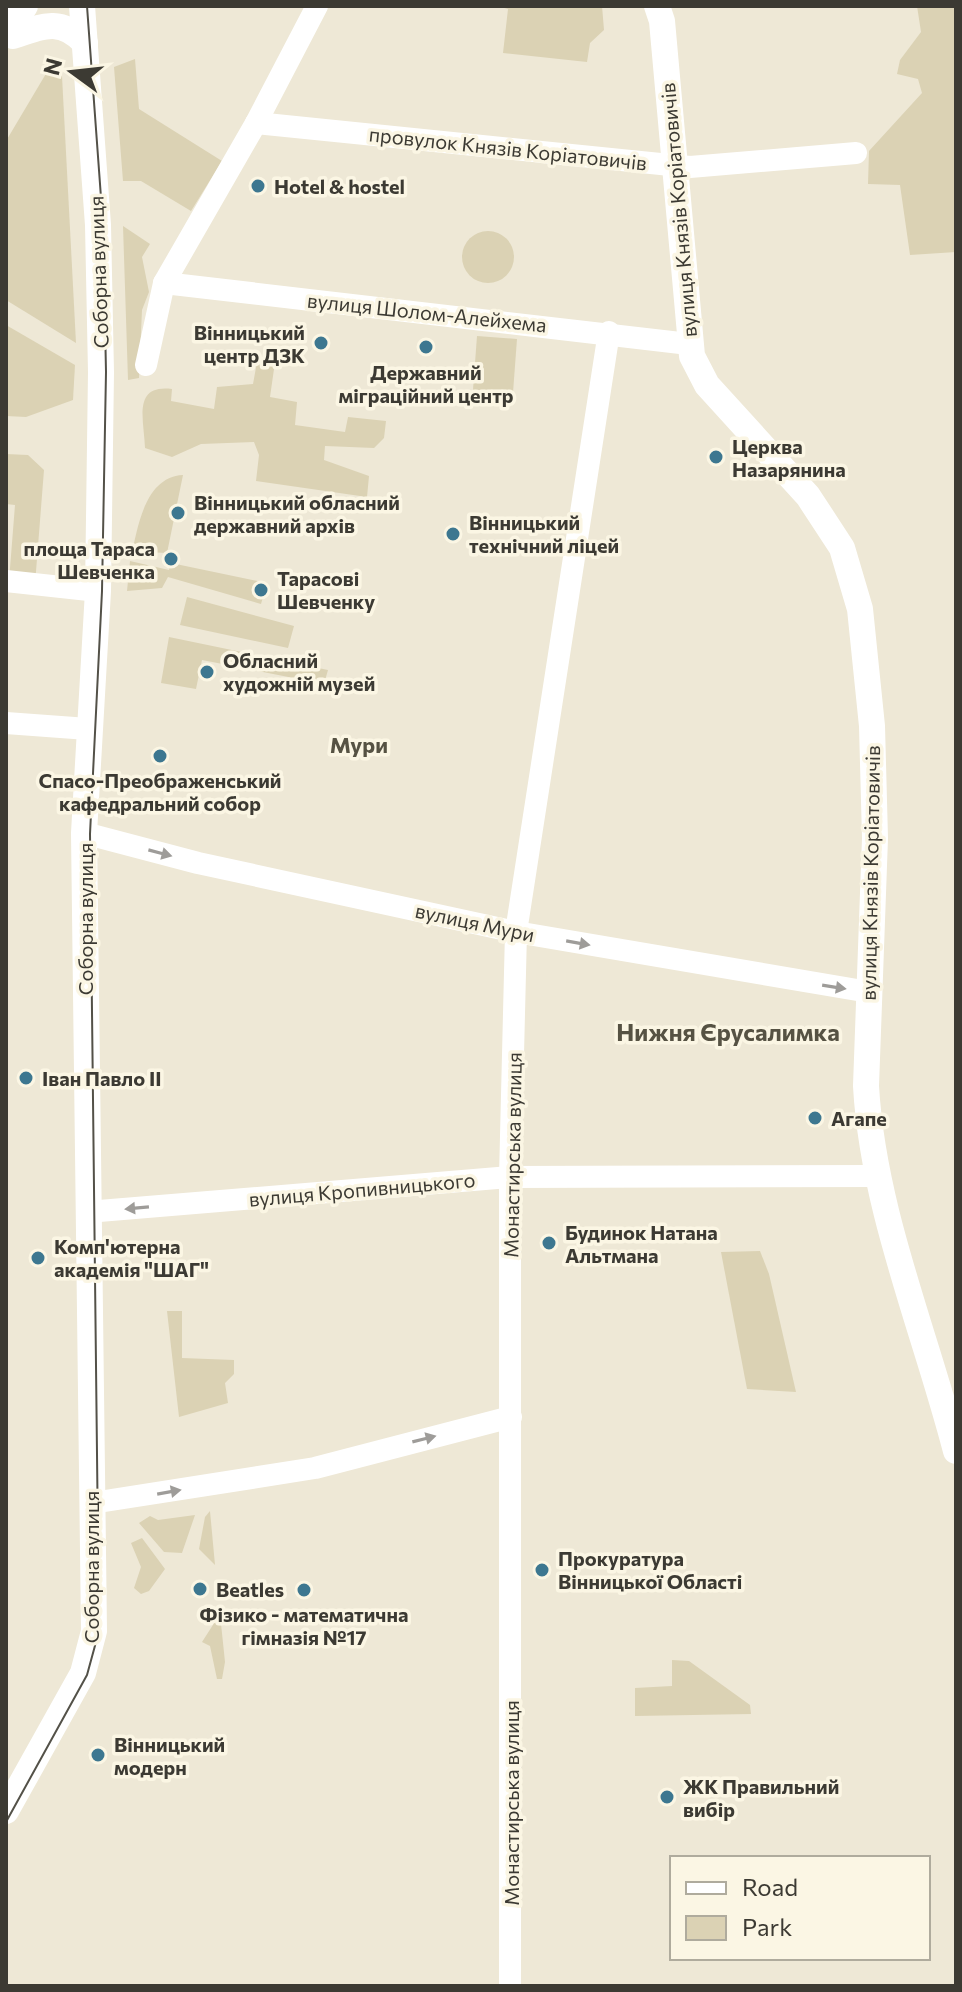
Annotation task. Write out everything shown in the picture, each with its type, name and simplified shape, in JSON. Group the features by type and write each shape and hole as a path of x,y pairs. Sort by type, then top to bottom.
{"street":[{"path":"8,37 25,6"},
{"path":"8,37 45,6"},
{"name":"Соборна вулиця","path":"6,1811 89,1660 94,1631 84,833 98,591 101,372 98,225 82,6"},
{"path":"146,365 164,283 256,123 317,6"},
{"name":"вулиця Князів Коріатовичів","path":"657,6 662,21 689,344 696,368 707,385 808,496 842,548 860,609 872,726 875,838 866,1086 877,1176 956,1451"},
{"path":"8,37 52,23 70,30 85,43"},
{"name":"провулок Князів Коріатовичів","path":"256,123 675,165 856,153"},
{"name":"вулиця Шолом-Алейхема","path":"164,283 609,332 689,344"},
{"name":"Монастирська вулиця","path":"510,1986 510,1177 516,932 609,332"},
{"path":"6,581 98,591"},
{"path":"6,723 88,729"},
{"name":"вулиця Мури","path":"84,833 198,863 516,932 869,992"},
{"name":"вулиця Кропивницького","path":"87,1212 510,1177 877,1176"},
{"path":"92,1503 315,1468 511,1417"}],"green space":[{"path":"497,6 602,6 604,30 590,43 587,62 503,53 508,9"},
{"path":"917,6 956,6 956,252 910,255 900,185 868,184 869,151 922,93 918,79 897,74 900,60 921,32"},
{"path":"135,59 139,109 222,161 191,211 141,181 123,181 114,67"},
{"path":"47,72 62,76 76,343 6,300 6,141"},
{"path":"123,226 150,244 142,257 149,292 142,310 139,378 128,380"},
{"path":"488,231 506,239 514,257 506,275 488,283 470,275 462,257 470,239"},
{"path":"6,325 75,365 73,400 26,417 6,416"},
{"path":"477,336 517,339 512,406 472,403"},
{"path":"257,362 275,362 270,397 297,402 295,425 345,432 348,417 386,421 384,438 374,448 325,446 324,460 369,476 367,497 256,481 259,455 254,442 201,444 172,457 145,448 143,406 151,392 172,389 171,401 214,409 217,387 253,384"},
{"path":"6,454 28,455 44,470 35,584 9,581 15,505 6,504"},
{"path":"183,475 167,553 146,552 141,557 131,557 145,505 160,484"},
{"path":"130,561 169,570 171,563 267,583 261,604 168,577 162,588 127,591"},
{"path":"187,597 294,626 288,648 180,625"},
{"path":"169,637 328,670 324,684 202,660 196,689 161,683"},
{"path":"760,1251 769,1274 796,1392 747,1389 721,1252"},
{"path":"167,1311 182,1311 182,1358 234,1360 234,1374 225,1383 228,1403 179,1417"},
{"path":"210,1511 215,1565 199,1549 205,1517"},
{"path":"195,1515 182,1553 164,1552 139,1523 150,1516 158,1520"},
{"path":"142,1538 165,1569 149,1591 141,1594 134,1588 141,1567 131,1543"},
{"path":"220,1614 225,1662 222,1679 217,1679 210,1646 202,1642"},
{"path":"672,1660 689,1661 750,1705 751,1714 635,1716 635,1688 672,1686"}],"tram line":[{"path":"6,1822 87,1675 99,1631 90,834 102,591 106,372 103,225 87,6"}],"place":[{"name":"Hotel & hostel","path":"258,186"},
{"name":"Вінницький центр ДЗК","path":"321,343"},
{"name":"Державний міграційний центр","path":"426,347"},
{"name":"Церква Назарянина","path":"716,457"},
{"name":"Вінницький обласний державний архів","path":"178,513"},
{"name":"Вінницький технічний ліцей","path":"453,534"},
{"name":"площа Тараса Шевченка","path":"171,559"},
{"name":"Тарасові Шевченку","path":"261,590"},
{"name":"Обласний художній музей","path":"207,672"},
{"name":"Спасо-Преображенський кафедральний собор","path":"160,756"},
{"name":"Іван Павло II","path":"26,1078"},
{"name":"Агапе","path":"815,1118"},
{"name":"Будинок Натана Альтмана","path":"549,1243"},
{"name":"Комп'ютерна академія \"ШАГ\"","path":"38,1258"},
{"name":"Прокуратура Вінницької Області","path":"542,1570"},
{"name":"Beatles","path":"200,1589"},
{"name":"Фізико - математична гімназія №17","path":"304,1590"},
{"name":"Вінницький модерн","path":"98,1755"},
{"name":"ЖК Правильний вибір","path":"667,1797"}],"district":[{"name":"Мури","path":"359,744"},
{"name":"Нижня Єрусалимка","path":"728,1031"}]}
